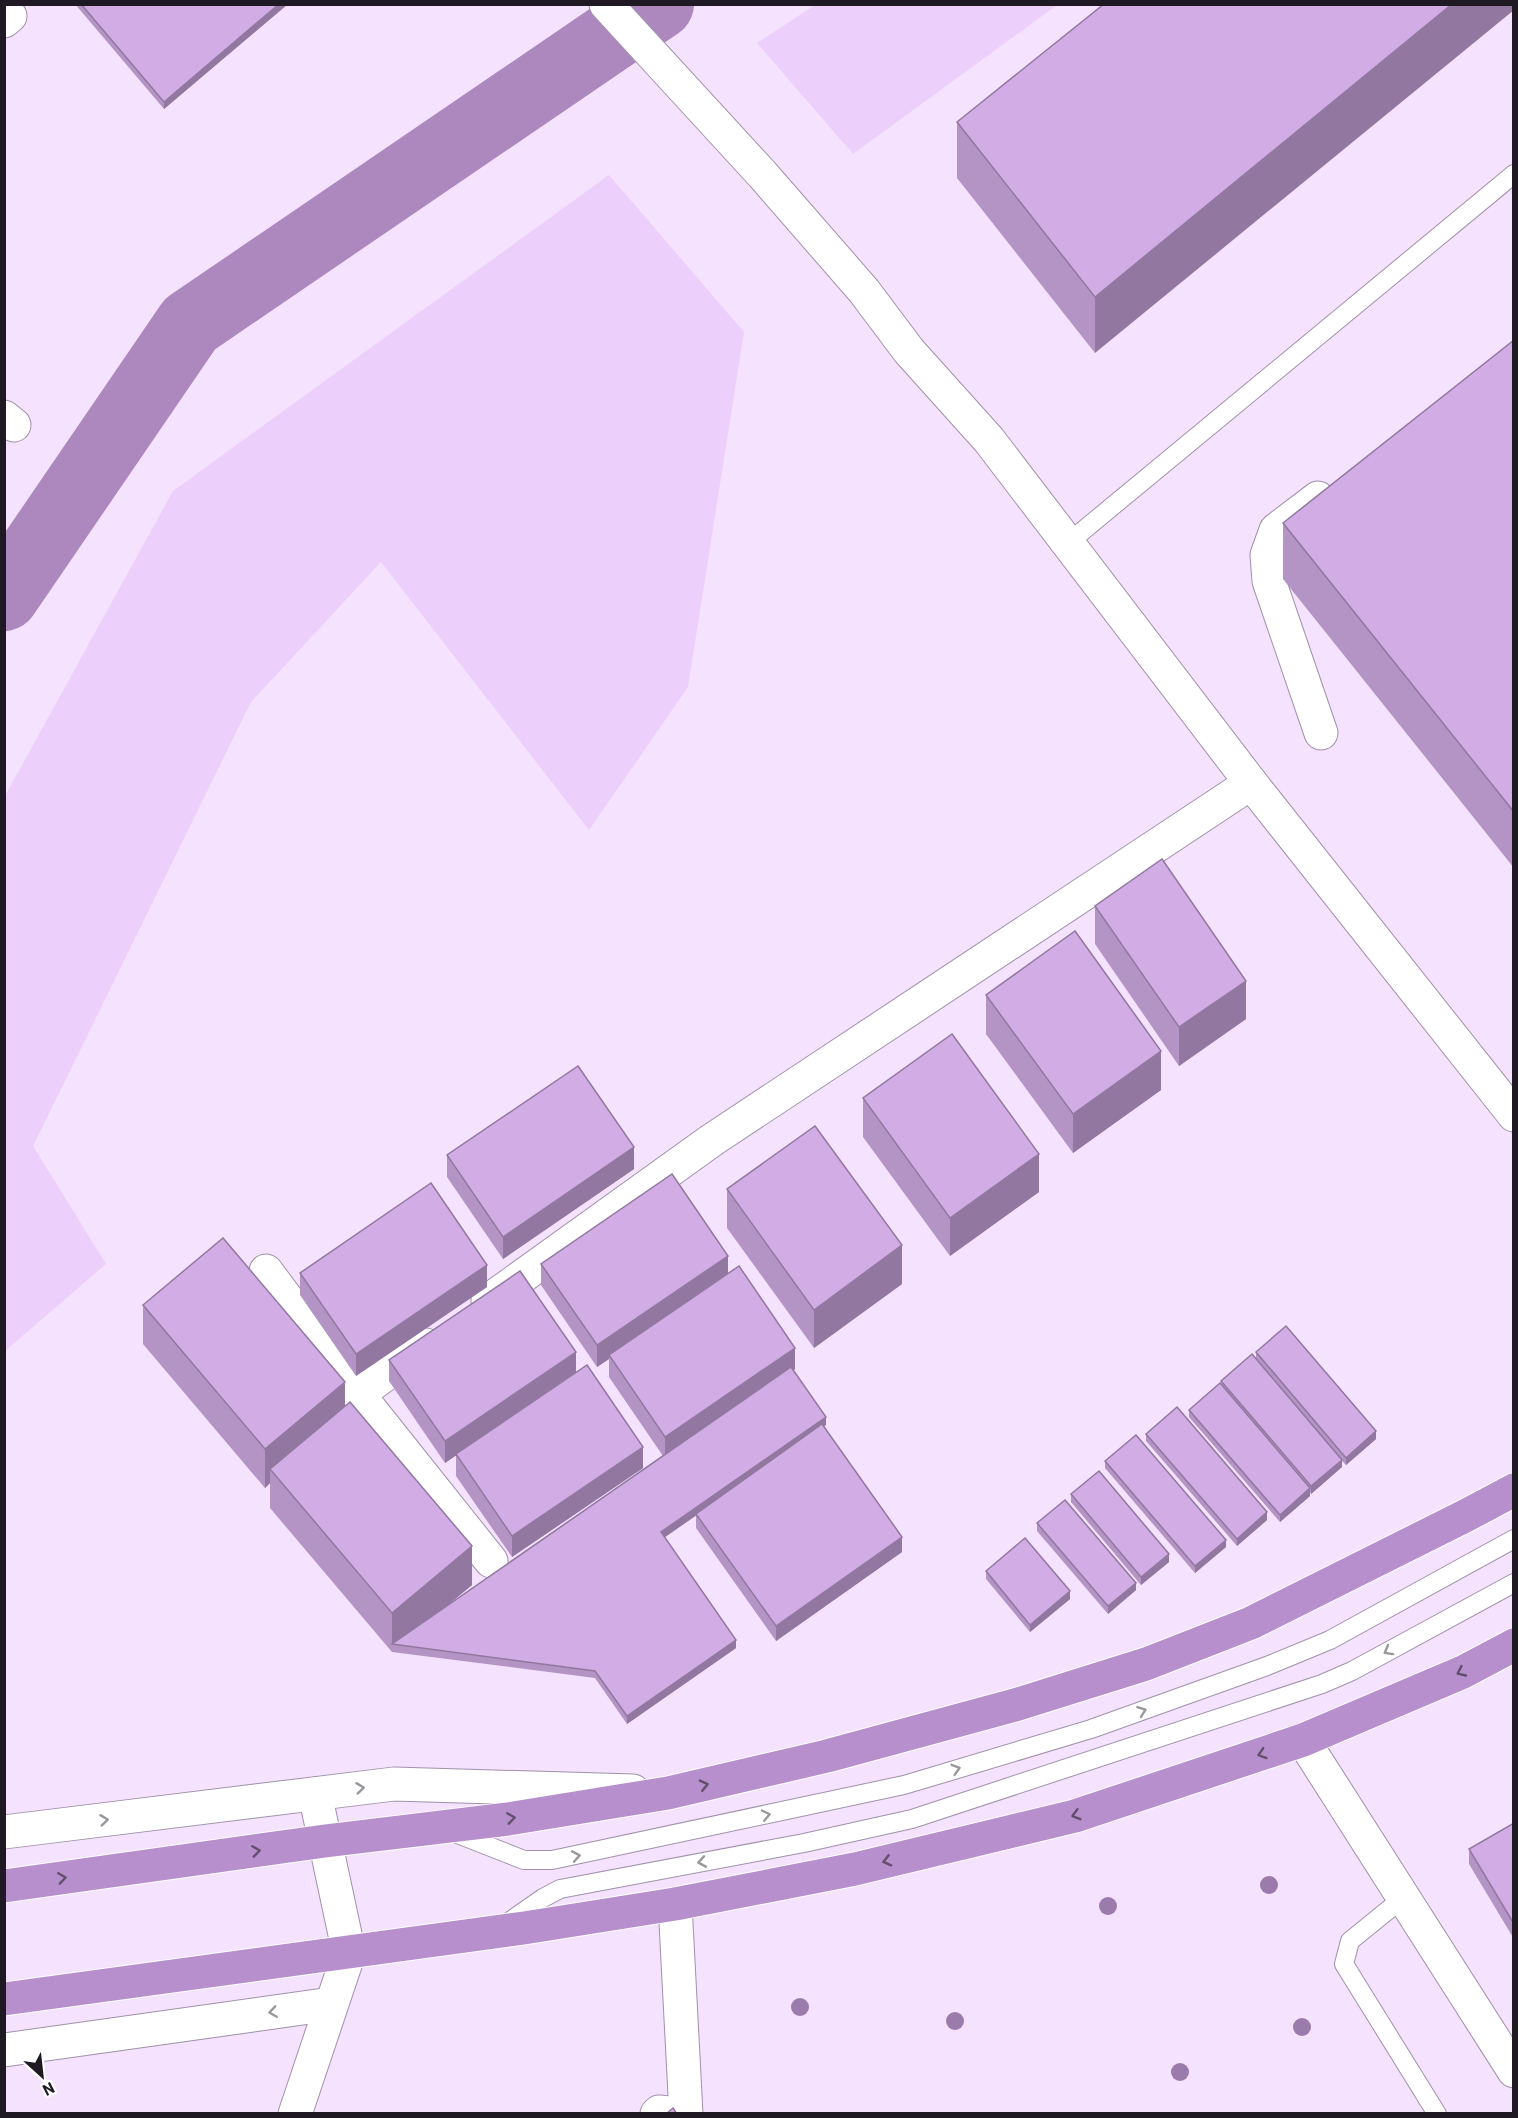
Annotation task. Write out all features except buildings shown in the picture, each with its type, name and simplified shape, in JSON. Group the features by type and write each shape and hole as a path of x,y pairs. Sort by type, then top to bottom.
{"highway":[{"path":"4,1886 325,1841 508,1819 668,1793 827,1756 1015,1705 1146,1664 1251,1623 1514,1490"},
{"path":"4,1999 495,1932 675,1904 855,1869 1074,1816 1303,1740 1463,1672 1514,1646"}],"street":[{"path":"606,4 763,175 864,291 909,351 989,440 1251,783 1514,1115"},
{"path":"1321,733 1269,581 1267,555 1276,530 1342,481"},
{"path":"357,1394 712,1140 1251,783"},
{"path":"266,1271 357,1394 491,1561"},
{"path":"1303,1740 1514,2071"},
{"path":"4,1832 394,1784 668,1793"},
{"path":"295,2114 349,1953 315,1794"},
{"path":"675,1904 686,2114"},
{"path":"4,2050 331,2004"},
{"path":"657,2114 659,2112 679,2114"}],"lane":[{"path":"1068,543 1514,174"},
{"path":"440,1827 524,1860 552,1860 904,1785 1091,1729 1267,1666 1330,1640 1514,1539"},
{"path":"495,1932 543,1898 560,1889 804,1843 912,1819 1322,1684 1352,1671 1514,1583"},
{"path":"1403,1898 1350,1941 1344,1964 1437,2114"}],"shaded area":[{"path":"815,5 1057,5 853,154 757,43"},
{"path":"609,175 744,332 688,687 589,830 381,562 251,702 33,1146 106,1264 5,1351 5,796 173,491"}],"waterway":[{"path":"4,596 190,324 659,4"}]}
